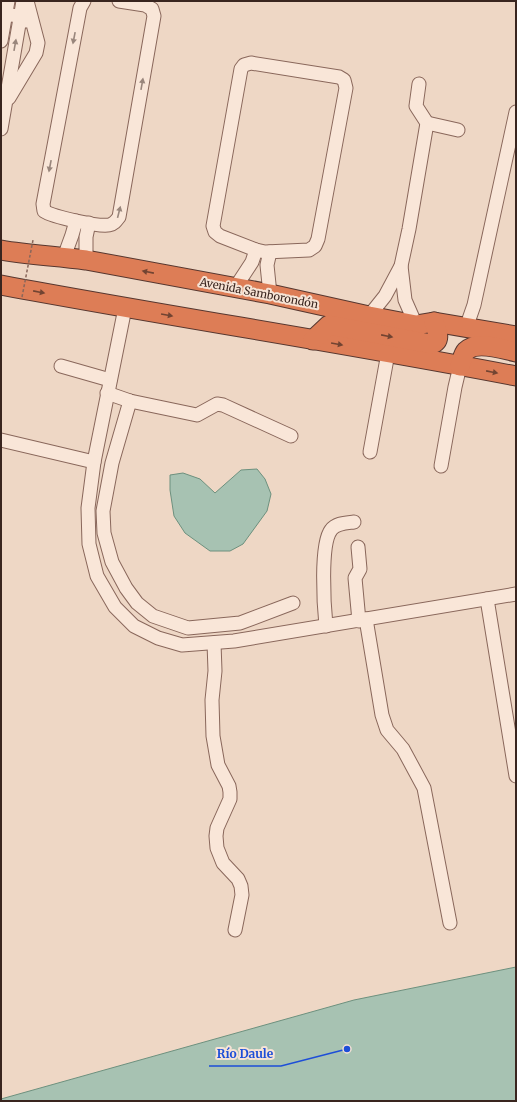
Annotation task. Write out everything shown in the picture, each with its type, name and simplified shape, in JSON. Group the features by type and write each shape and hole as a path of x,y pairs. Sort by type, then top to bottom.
{"highway":[{"name":"Avenida Samborondón","path":"10,251 86,260 270,294 369,316 516,336"},
{"path":"1,285 516,376"},
{"path":"313,340 329,325 431,344 435,343 438,339 438,333 425,323"},
{"path":"460,366 465,352 471,347 480,345 516,352"}],"street":[{"path":"1,41 3,1"},
{"path":"2,12 8,1"},
{"path":"1,129 5,103 6,72 23,1"},
{"path":"5,103 36,53 38,43 26,1"},
{"path":"84,1 80,8 43,204 44,211 48,214 76,221 108,226 114,224 119,217 154,16 152,10 144,5 119,1"},
{"path":"2,12 23,18 36,33"},
{"path":"6,72 14,73 24,69 31,62"},
{"path":"251,63 339,77 344,80 346,88 318,239 315,246 309,250 270,252 256,250 220,236 215,232 213,226 241,69 244,65 251,63"},
{"path":"369,316 385,296 401,266 409,229 427,123 416,106 418,84"},
{"path":"466,328 474,305 516,112"},
{"path":"427,123 458,130"},
{"path":"64,257 76,221"},
{"path":"86,260 86,237 89,223"},
{"path":"1,241 10,251"},
{"path":"235,288 252,262 256,250"},
{"path":"270,252 267,265 270,294"},
{"path":"401,266 405,300 425,323"},
{"path":"125,308 94,462 88,508 89,544 97,576 114,607 134,626 158,638 182,645 214,643 234,641 516,594"},
{"path":"370,452 388,353"},
{"path":"61,366 110,380"},
{"path":"442,466 455,387 460,366"},
{"path":"107,393 130,402 197,415 217,404 223,405 291,436"},
{"path":"130,402 112,463 103,511 104,533 112,562 126,588 137,603 153,616 188,628 240,623 293,603"},
{"path":"1,440 94,462"},
{"path":"326,626 323,592 326,542 330,530 339,524 354,522"},
{"path":"358,547 360,569 355,578 382,715 387,730 403,749 424,788 450,923"},
{"path":"487,599 516,776"},
{"path":"214,643 215,671 212,700 213,736 218,765 230,792 230,799 216,836 217,848 223,863 238,879 241,886 242,895 235,930"}],"path":[{"path":"22,297 33,240"}],"shaded area":[{"path":"257,469 265,479 271,494 267,511 243,544 230,551 210,551 185,533 174,516 170,490 170,475 183,473 200,479 215,493 241,470"},
{"path":"516,967 516,1101 1,1101 1,1099 354,1000"}],"place":[{"name":"Río Daule","path":"347,1049"}]}
